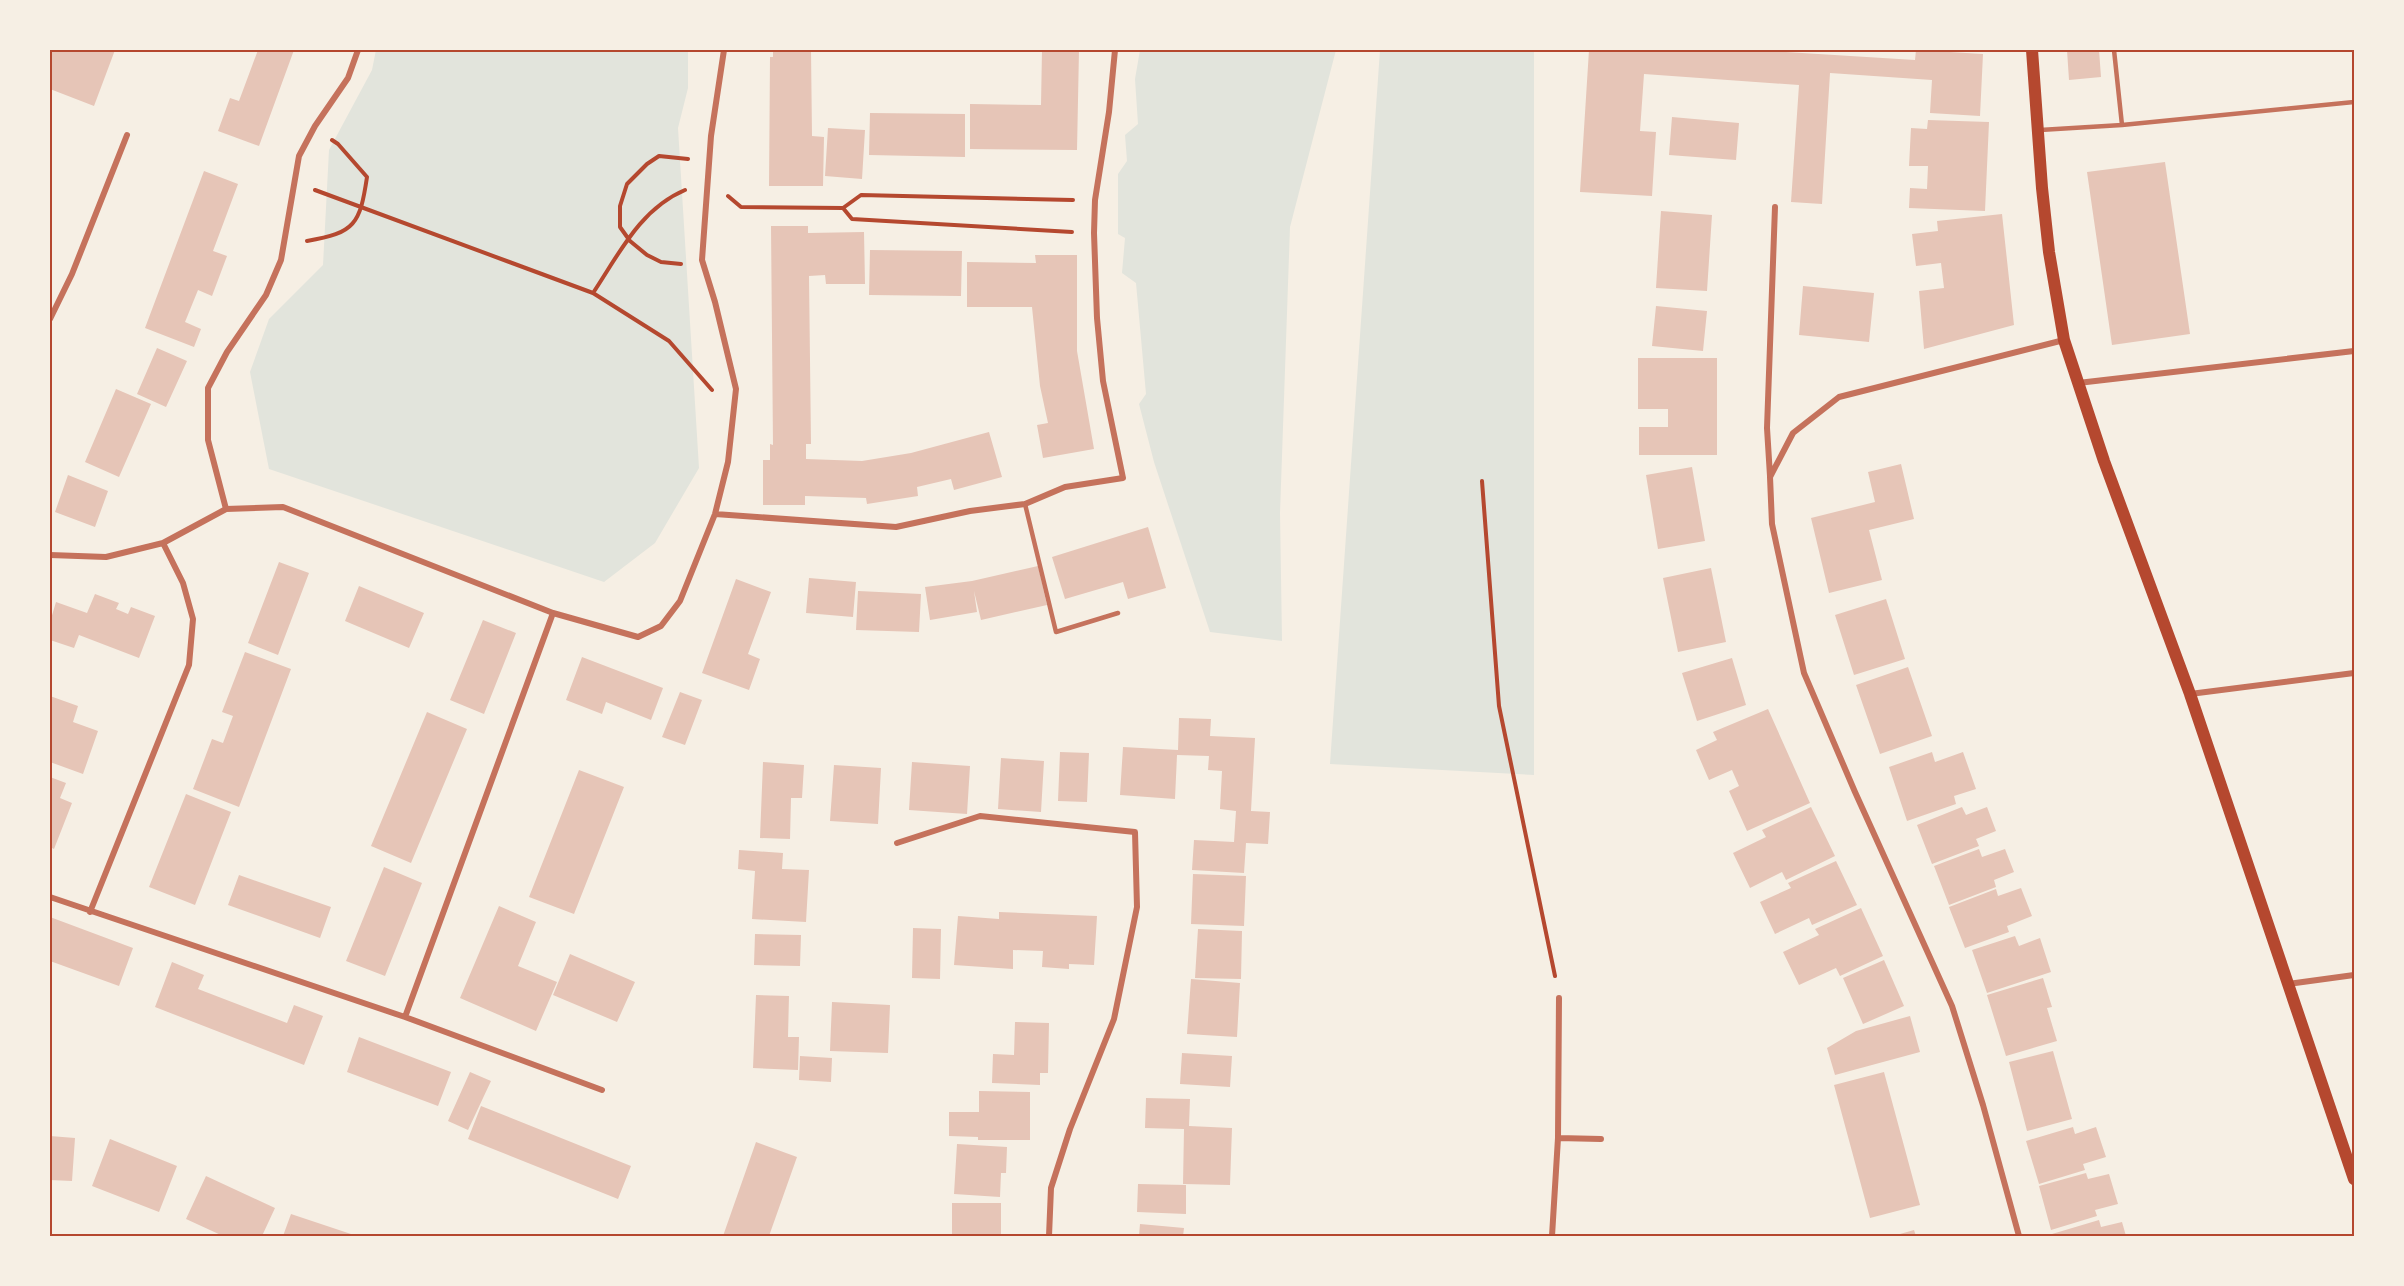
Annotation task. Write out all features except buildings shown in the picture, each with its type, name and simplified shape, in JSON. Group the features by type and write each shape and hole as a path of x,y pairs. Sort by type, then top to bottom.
{"main road":[{"path":"2032,50 2049,252 2064,340 2104,461 2190,694 2355,1179"}],"street":[{"path":"226,509 208,440 208,388 227,352 266,295 281,260 299,156 314,128 348,78 358,50"},
{"path":"50,555 106,557 163,543 226,509 283,507 553,612 638,637 661,626 680,601 715,514 728,462 736,389 715,302 702,260 706,185 724,50"},
{"path":"715,514 896,527 970,511 1025,504 1065,488 1123,478 1103,381 1097,318 1094,233 1095,200 1109,112 1115,50"},
{"path":"50,319 72,274 127,135"},
{"path":"1775,207 1767,428 1772,524 1804,673 1952,1006 1989,1126 2019,1236"},
{"path":"1770,477 1793,433 1839,397 2064,340"},
{"path":"2077,383 2355,351"},
{"path":"90,912 189,665 193,619 183,583 163,543"},
{"path":"405,1017 553,612"},
{"path":"2190,694 2355,673"},
{"path":"897,843 980,816 1135,832 1137,907 1114,1019 1070,1129 1051,1188 1049,1236"},
{"path":"50,897 405,1017 602,1090"},
{"path":"2288,984 2355,975"},
{"path":"1552,1236 1558,1138 1559,998"},
{"path":"1558,1138 1601,1139"}],"lane":[{"path":"2114,50 2122,125"},
{"path":"2038,130 2122,125 2355,102"},
{"path":"1025,504 1056,633 1118,613"}],"path":[{"path":"283,246 334,237 353,225 362,207 367,177 339,144 314,128"},
{"path":"702,260 682,264 661,262 646,255 620,227 620,206 627,184 647,164 660,156 709,159"},
{"path":"294,182 593,293 669,340 733,415"},
{"path":"593,293 643,218 667,198 685,190 706,185 724,192 741,207 843,208 861,195 1095,200"},
{"path":"843,208 852,219 1094,233"},
{"path":"1482,481 1499,706 1559,998"}],"shaded area":[{"path":"376,50 688,50 688,88 678,128 699,468 655,543 604,582 269,469 250,372 269,319 323,265 329,150 372,70"},
{"path":"1140,50 1336,50 1290,227 1280,513 1282,641 1210,632 1154,462 1139,404 1146,394 1136,283 1122,273 1125,238 1118,234 1118,174 1127,161 1125,135 1138,124 1135,79"},
{"path":"1380,50 1534,50 1534,775 1330,764"}]}
